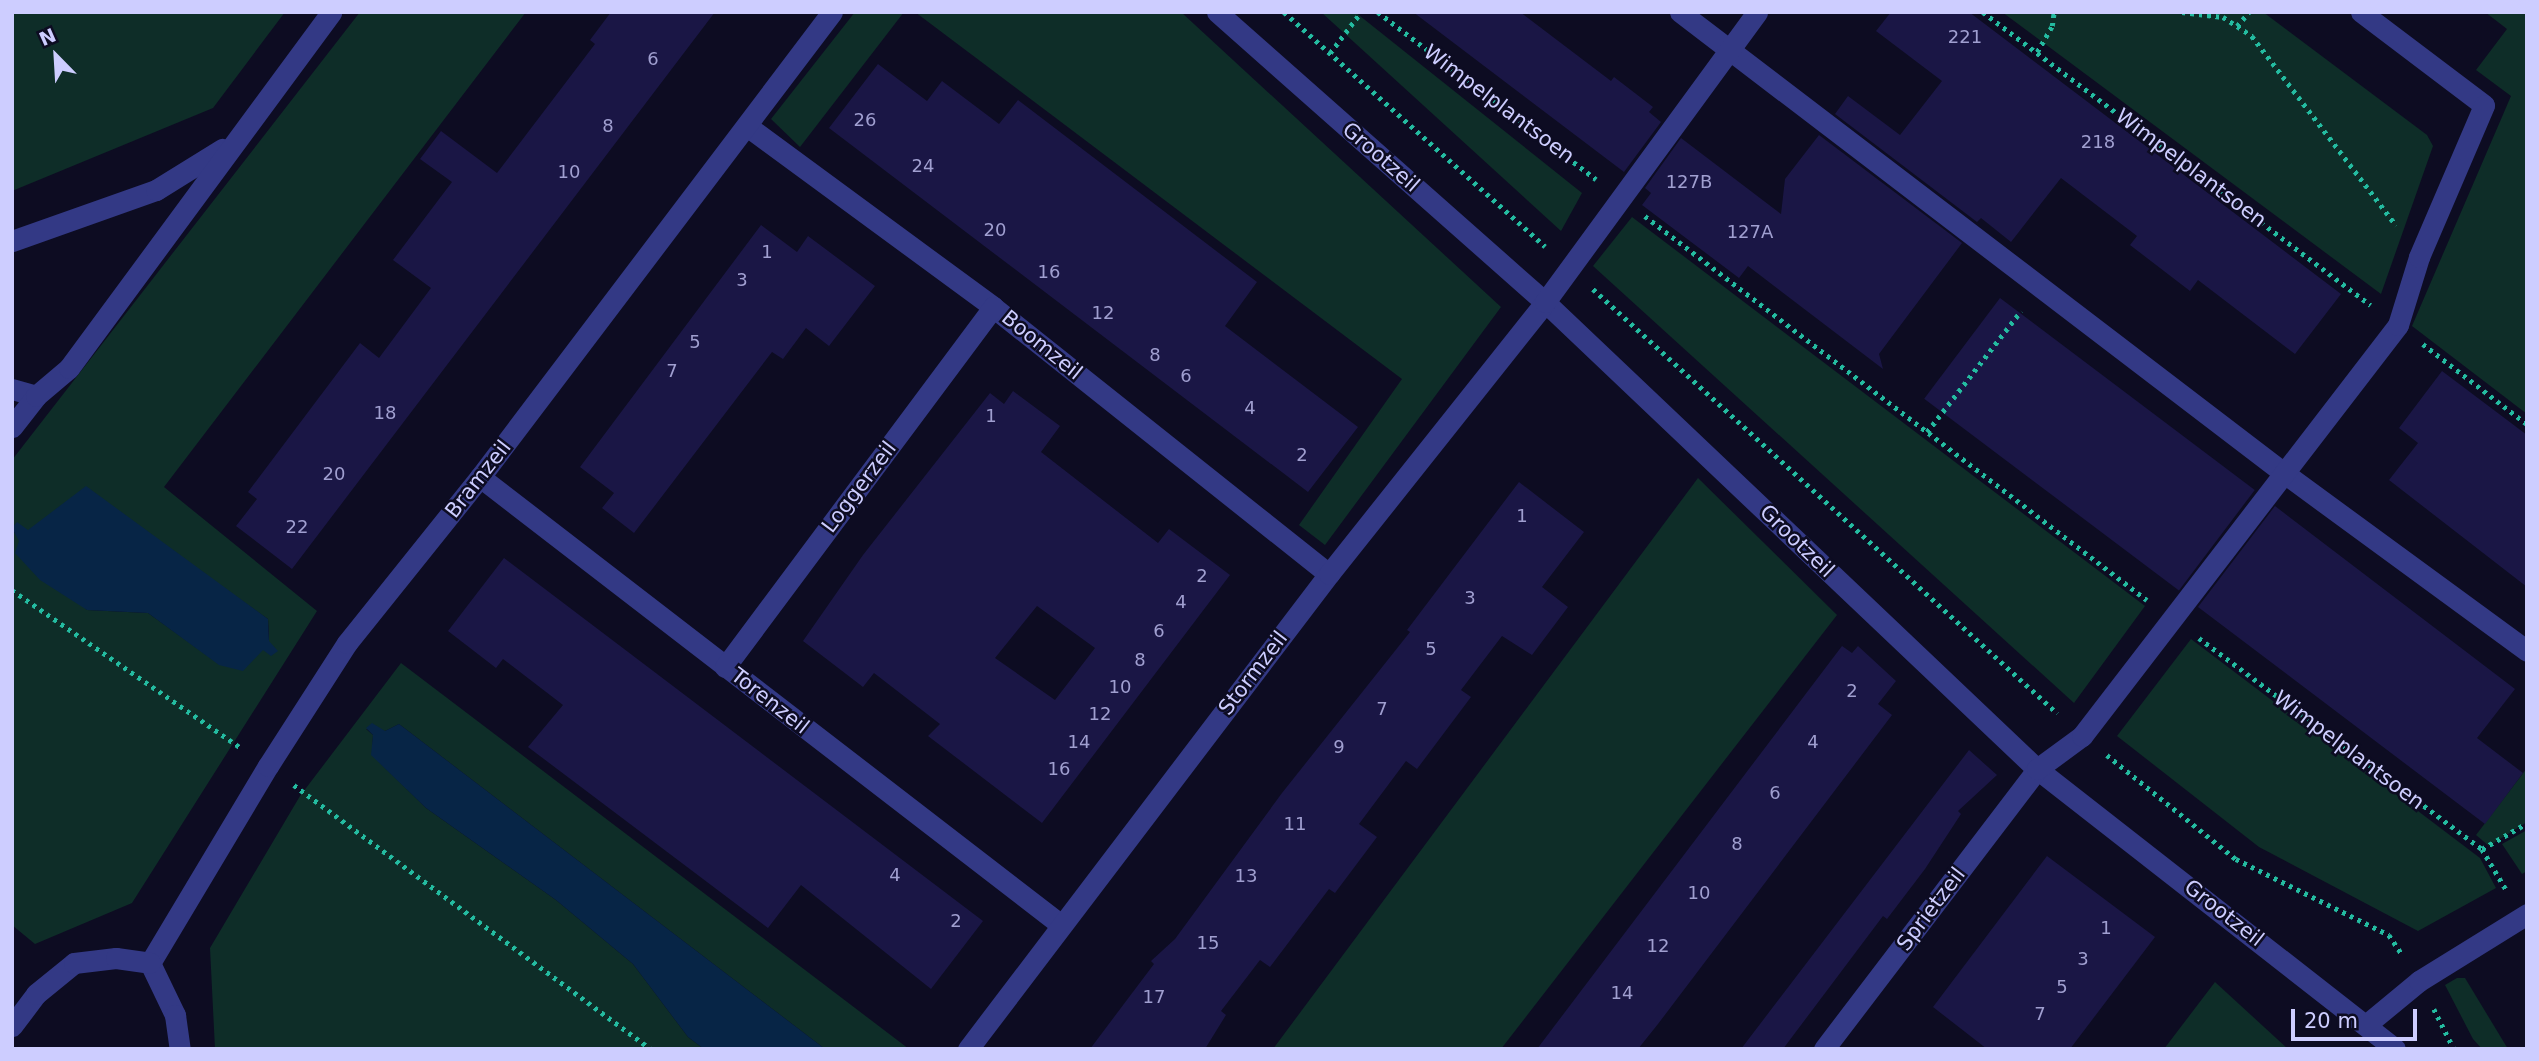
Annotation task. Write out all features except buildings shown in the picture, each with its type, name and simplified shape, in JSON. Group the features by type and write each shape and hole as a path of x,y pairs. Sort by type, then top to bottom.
{"street":[{"path":"12,427 36,396 69,368 230,145 331,12"},
{"name":"Bramzeil","path":"150,963 268,766 347,643 480,477 832,12"},
{"name":"Grootzeil","path":"1217,12 1545,302 2037,769 2367,1024 2395,1049"},
{"path":"1680,12 2041,284 2284,473 2527,651"},
{"path":"1545,302 1567,265 1757,12"},
{"path":"2082,736 2398,325 2419,257 2484,105 2361,12"},
{"name":"Boomzeil","path":"747,126 993,307 1329,574"},
{"path":"12,241 156,190 230,145"},
{"name":"Stormzeil","path":"968,1049 1060,924 1329,574 1545,302"},
{"name":"Loggerzeil","path":"725,667 993,307"},
{"path":"12,389 36,396"},
{"name":"Torenzeil","path":"480,477 1060,924"},
{"name":"Sprietzeil","path":"1824,1049 2037,769 2082,736"},
{"path":"2367,1024 2419,981 2525,916"},
{"path":"12,1026 36,994 74,963 116,958 150,963 175,1015 180,1049"}],"path":[{"path":"1284,12 1567,265 2082,736 2236,859 2389,935 2419,981 2455,1049"},
{"path":"1329,53 1360,12"},
{"name":"Wimpelplantsoen","path":"1378,12 2173,620 2482,849"},
{"name":"Wimpelplantsoen","path":"1983,12 2527,424"},
{"path":"2037,52 2052,26 2054,12"},
{"path":"2182,12 2223,17 2272,57 2419,257"},
{"path":"2237,26 2249,12"},
{"path":"1927,432 2041,284"},
{"path":"12,590 268,766 651,1049"},
{"path":"2525,916 2482,849 2527,823"}],"green space":[{"path":"12,12 285,12 213,108 12,191"},
{"path":"360,12 526,12 164,487 317,611 132,903 35,944 12,925 12,530 87,610 148,613 219,664 269,641 269,635 268,619 218,584 12,528 12,460"},
{"path":"855,12 904,12 800,147 771,119"},
{"path":"915,12 1181,12 1501,307 1325,545 1299,525 1402,379"},
{"path":"1321,12 1355,12 1582,193 1561,231"},
{"path":"2002,12 2263,12 2427,135 2433,146 2381,294"},
{"path":"2485,12 2527,12 2527,414 2412,326 2511,96 2476,70 2507,29"},
{"path":"1632,217 2145,606 2074,703 1593,266"},
{"path":"1698,478 1837,615 1501,1049 1273,1049"},
{"path":"2191,639 2480,858 2496,888 2418,931 2259,847 2117,736"},
{"path":"401,663 909,1049 825,1049 399,724 385,731 366,729 373,735 372,755 426,808 556,900 633,964 688,1037 704,1049 215,1049 210,948 300,796"},
{"path":"2527,768 2527,822 2489,846 2476,835"},
{"path":"2527,830 2527,871 2522,874 2502,844"},
{"path":"2457,978 2465,978 2508,1049 2482,1049 2473,1039 2445,985"},
{"path":"2215,982 2288,1049 2164,1049"}],"water":[{"path":"86,486 268,619 269,641 278,651 271,656 263,650 243,671 219,665 148,613 87,610 40,580 15,553 19,541 12,528 17,522 28,530"},
{"path":"372,723 385,731 399,724 825,1049 704,1049 688,1037 633,964 556,900 426,808 371,755 373,735 366,728"}]}
